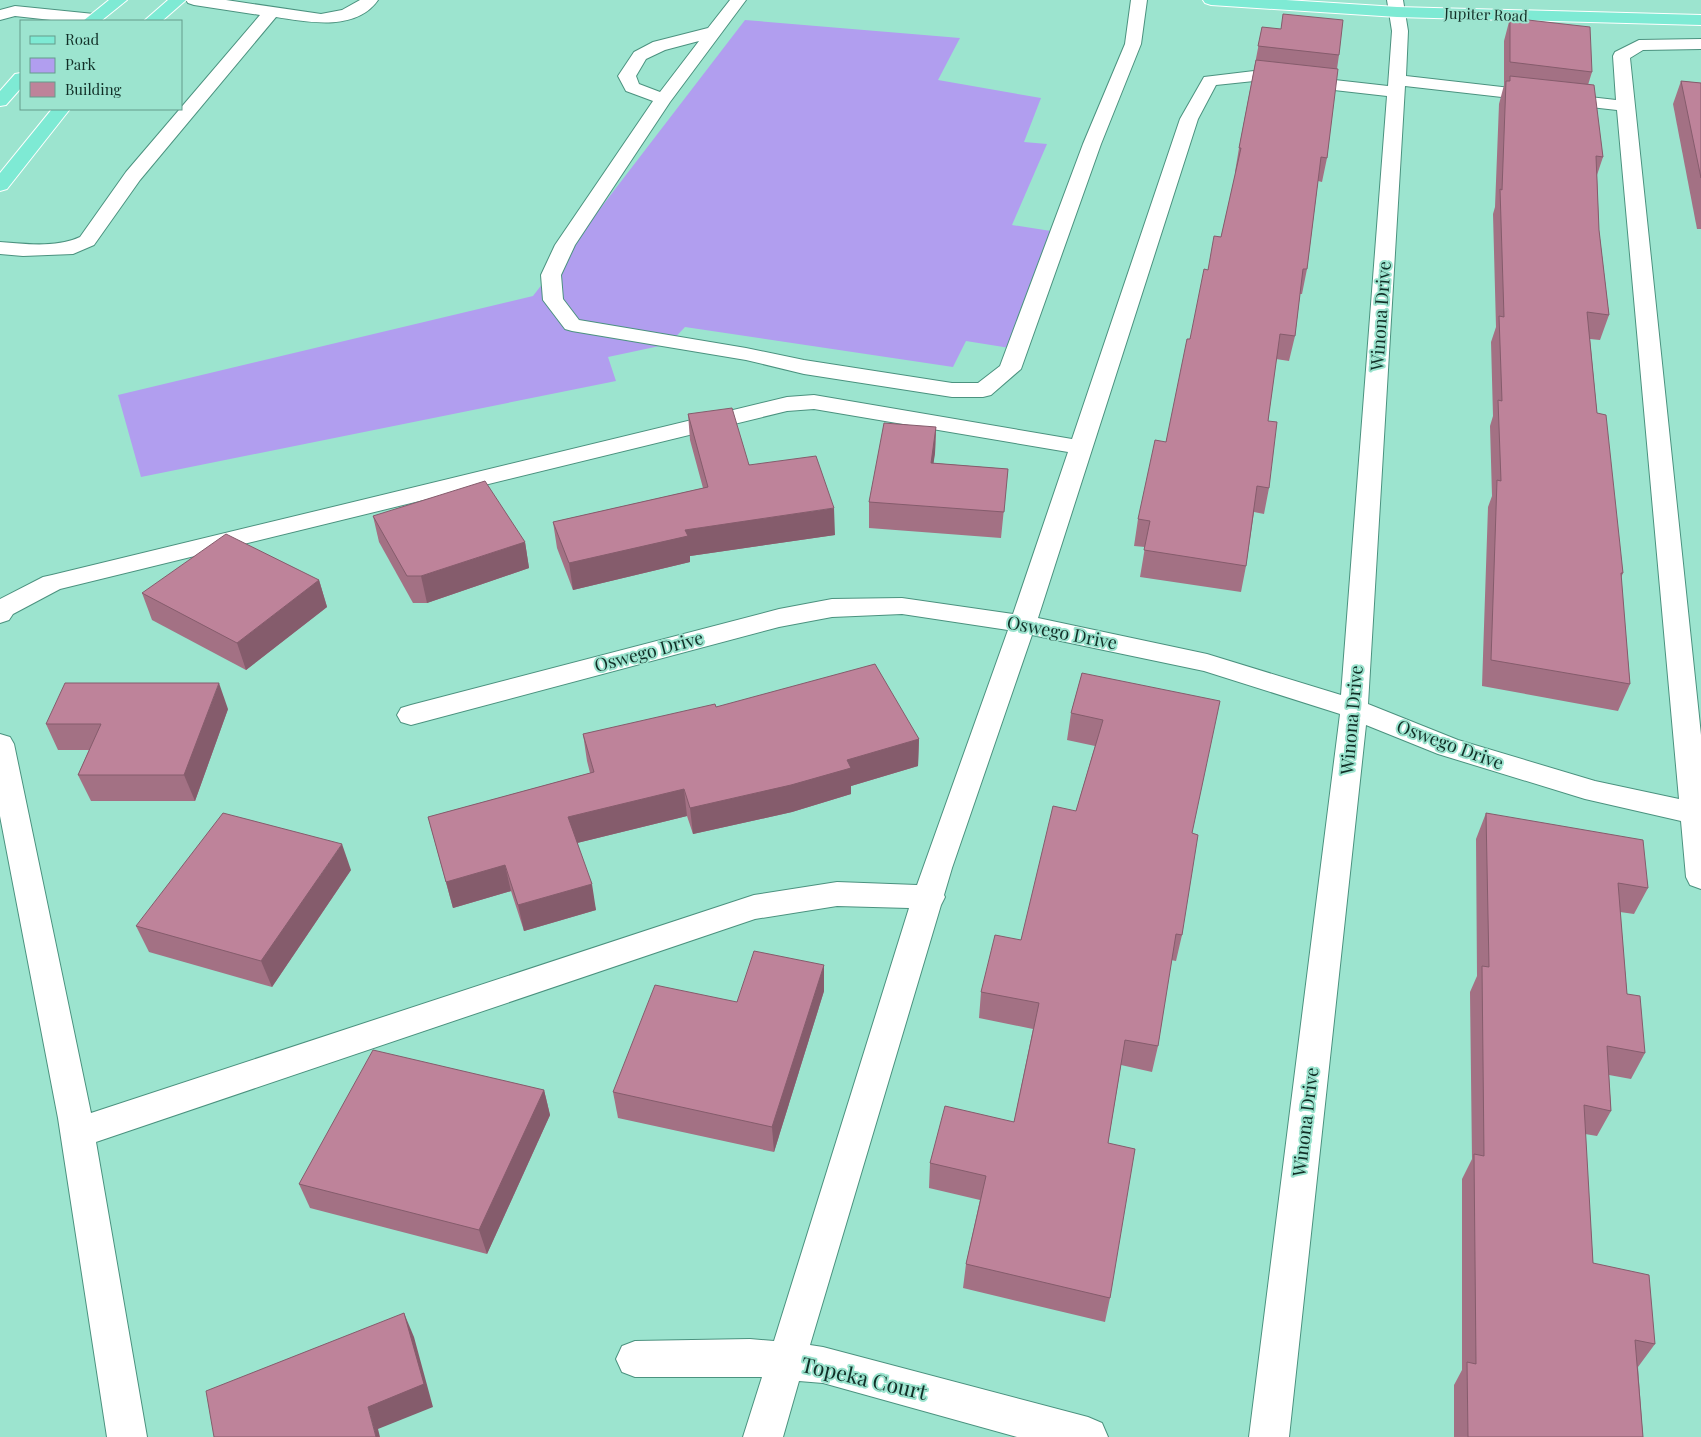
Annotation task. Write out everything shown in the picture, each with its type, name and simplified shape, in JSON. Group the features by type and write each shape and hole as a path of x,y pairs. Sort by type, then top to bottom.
{"main road":[{"path":"92,20 119,0"},
{"path":"153,20 178,0"},
{"name":"Jupiter Road","path":"1211,0 1396,6 1701,20"},
{"path":"0,101 20,79"},
{"path":"0,185 60,110"}],"street":[{"path":"194,0 270,7 322,19 337,18 359,9 370,0"},
{"path":"738,0 663,99 565,246 551,275 553,300 572,325 942,389 982,390 1010,369 1092,144 1133,44 1140,0"},
{"name":"Winona Drive","path":"1269,1437 1354,709 1400,31 1396,6"},
{"path":"0,248 23,250 73,248 87,241 133,176 270,7"},
{"path":"12,8 30,14 92,20"},
{"path":"663,99 632,87 627,76 640,56 659,46 712,32"},
{"path":"1701,44 1640,45 1621,56 1698,814 1701,877"},
{"path":"763,1437 930,897 937,868 1023,624 1189,119 1210,81 1254,76 1626,106"},
{"path":"0,235 26,232 64,234 83,238 87,241"},
{"path":"0,614 4,608 52,583 787,404 814,402 1081,447"},
{"name":"Oswego Drive","path":"411,716 779,618 832,608 902,606 1023,624 1207,663 1354,709 1448,747 1586,789 1698,814"},
{"path":"0,744 78,1134 127,1437"},
{"path":"78,1134 754,907 837,894 930,897"},
{"name":"Topeka Court","path":"636,1359 750,1357 823,1365 1088,1437"}],"green space":[{"path":"745,20 960,38 938,80 1041,98 1024,142 1047,144 1012,225 1070,234 1016,349 966,341 953,367 685,327 669,344 608,357 616,381 141,477 118,395 533,296"}],"building":[{"path":"1283,14 1343,20 1339,55 1258,46 1262,27 1281,29"},
{"path":"1510,18 1590,27 1592,72 1510,62"},
{"path":"1256,60 1338,69 1327,158 1321,157 1307,269 1303,269 1295,336 1280,334 1268,421 1277,422 1269,488 1257,486 1246,566 1144,550 1150,521 1138,519 1155,440 1166,442 1187,339 1190,339 1204,269 1208,270 1214,236 1221,237 1241,148 1239,148"},
{"path":"1510,76 1594,85 1603,157 1596,156 1599,230 1609,315 1587,312 1597,413 1606,415 1623,573 1621,573 1630,684 1491,660 1497,480 1501,481 1498,400 1502,401 1499,316 1504,317 1500,189 1502,190 1506,81 1510,81"},
{"path":"1681,81 1701,83 1701,178"},
{"path":"732,408 749,465 816,456 834,508 685,530 688,536 569,563 553,522 708,487 688,414"},
{"path":"884,423 936,427 931,463 1008,469 1004,512 869,502"},
{"path":"485,481 525,542 421,576 407,576 373,516"},
{"path":"226,534 319,580 237,643 142,593"},
{"path":"875,664 919,739 847,760 851,768 791,785 690,808 684,789 568,817 592,884 518,905 505,865 446,882 428,817 594,772 583,734 715,704 716,707"},
{"path":"1082,673 1220,701 1192,833 1198,835 1182,935 1176,934 1158,1046 1125,1040 1108,1143 1135,1149 1110,1298 966,1264 986,1176 930,1163 945,1106 1014,1122 1039,1003 981,992 995,935 1021,940 1053,806 1076,811 1103,720 1071,713"},
{"path":"65,683 219,683 184,775 78,775 101,724 46,724"},
{"path":"223,813 342,844 261,961 136,926"},
{"path":"1486,813 1643,840 1648,888 1618,883 1627,994 1640,996 1645,1053 1607,1046 1611,1111 1584,1105 1593,1263 1649,1275 1655,1344 1635,1340 1643,1437 1468,1437 1467,1362 1476,1364 1474,1154 1484,1156 1482,966 1489,967"},
{"path":"754,951 824,965 772,1127 613,1092 655,985 737,1002"},
{"path":"373,1050 544,1090 479,1230 299,1184"},
{"path":"404,1313 424,1384 368,1407 376,1437 214,1437 206,1391"}]}
